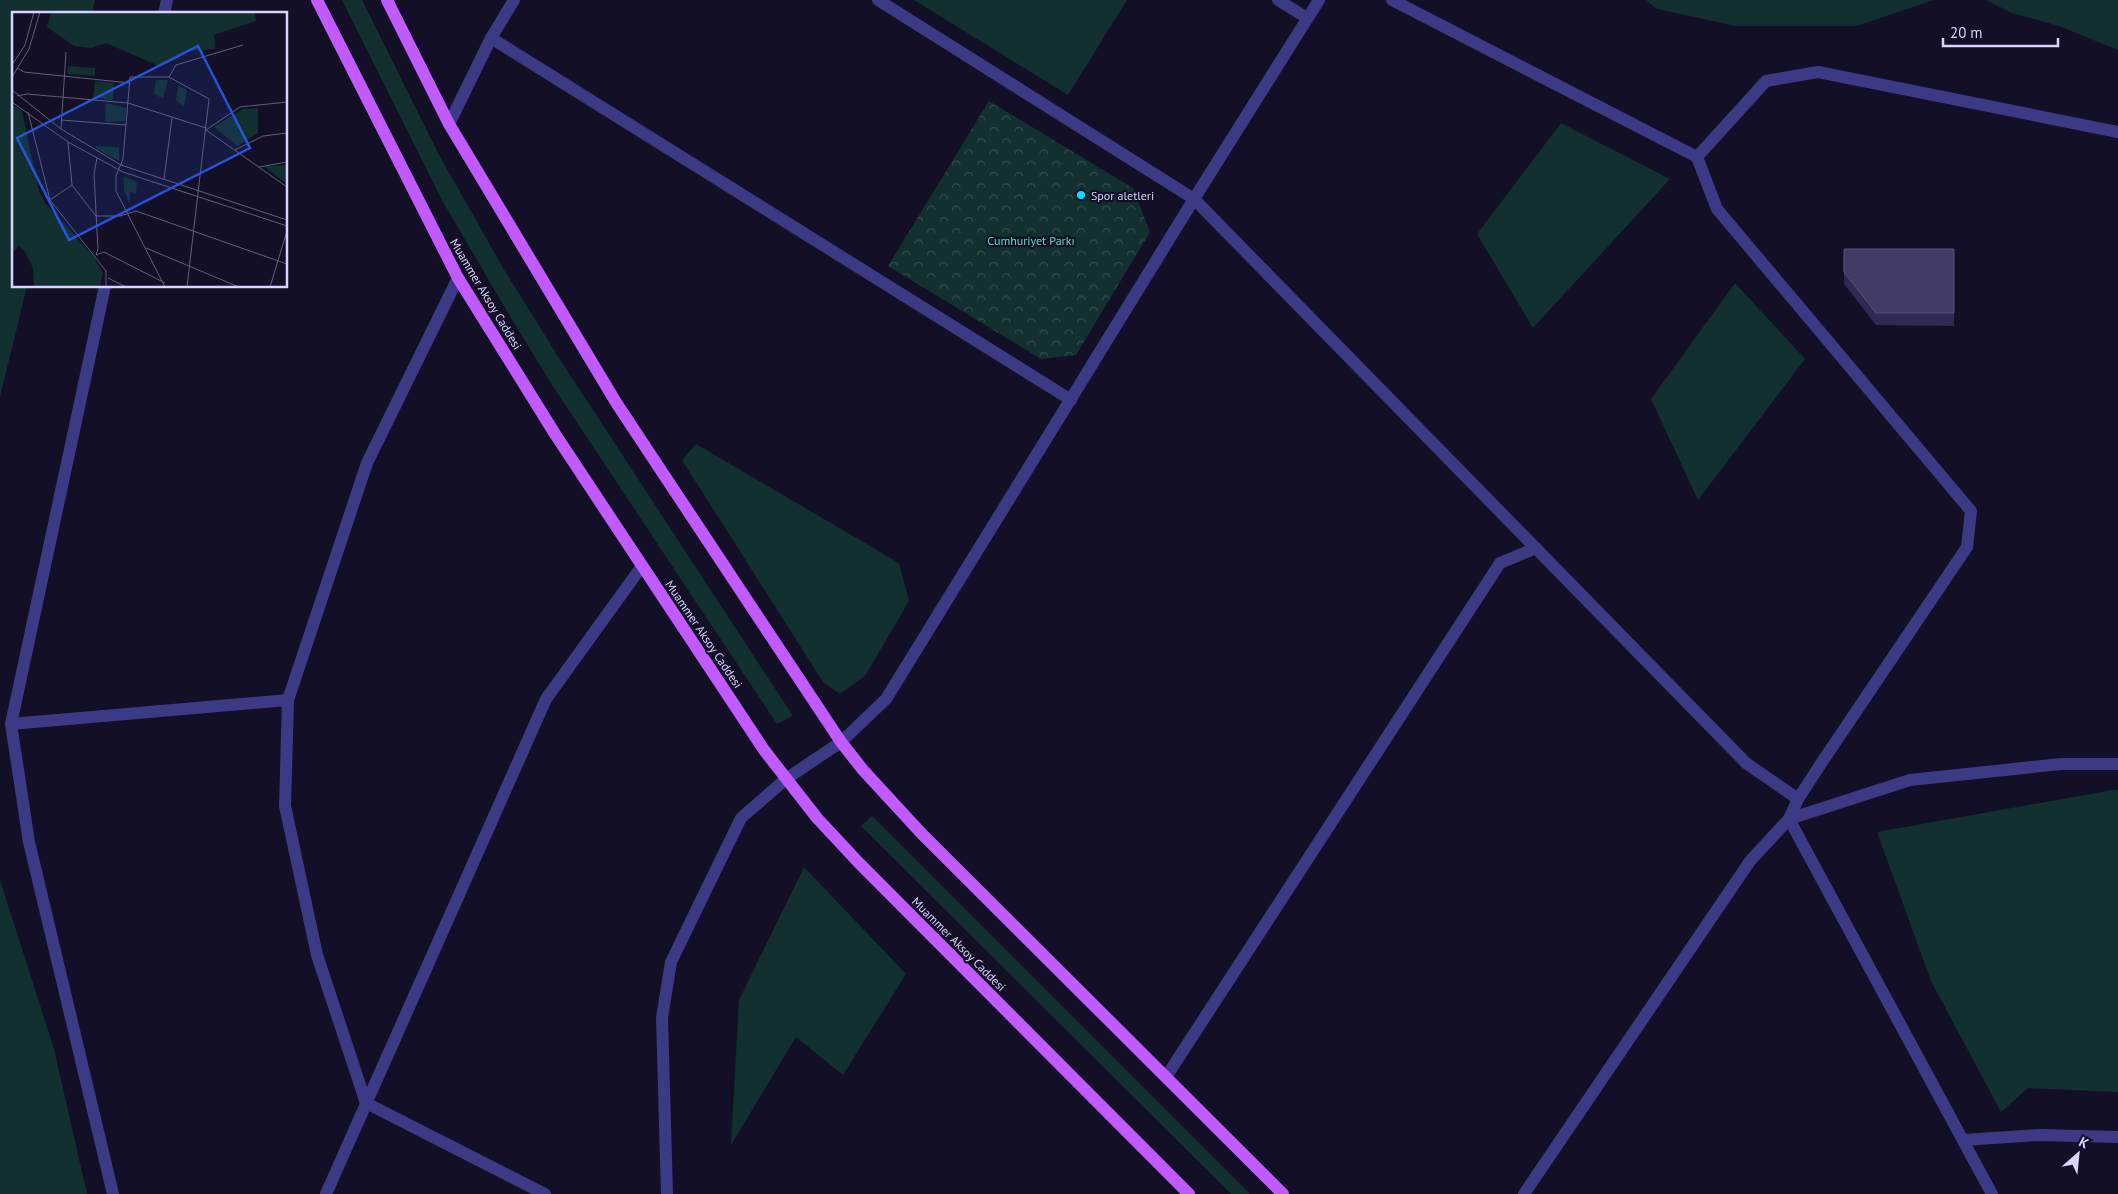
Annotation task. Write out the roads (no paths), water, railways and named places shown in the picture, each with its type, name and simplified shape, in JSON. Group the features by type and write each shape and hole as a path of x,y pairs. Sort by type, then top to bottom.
{"main road":[{"name":"Muammer Aksoy Caddesi","path":"317,0 458,278 555,434 764,750 817,818 858,863 1189,1194"},
{"path":"387,0 449,124 616,404 841,742 863,770 922,834 1283,1194"}],"street":[{"path":"449,124 491,38 514,0"},
{"path":"878,0 1194,199 1746,763 1798,799"},
{"path":"1278,0 1307,18"},
{"path":"667,1194 662,1018 670,962 741,818 786,779 841,742 886,698 1319,0"},
{"path":"1392,0 1697,157 1717,209 1971,511 1967,547 1798,799 1790,819 1750,861 1524,1194"},
{"path":"491,38 1071,400"},
{"path":"1697,157 1766,80 1818,72 2118,132"},
{"path":"458,278 367,463 288,700 285,806 317,955 366,1103 545,1194"},
{"path":"106,288 11,724 29,842 113,1194"},
{"path":"1166,1078 1500,563 1536,548"},
{"path":"326,1194 546,699 642,566"},
{"path":"11,724 288,700"},
{"path":"1790,819 1910,780 2061,764 2118,764"},
{"path":"1790,819 1992,1194"},
{"path":"1963,1140 2039,1135 2118,1137"}],"place":[{"name":"Spor aletleri","path":"1081,195"}],"park label":[{"name":"Cumhuriyet Parkı","path":"1031,240"}]}
